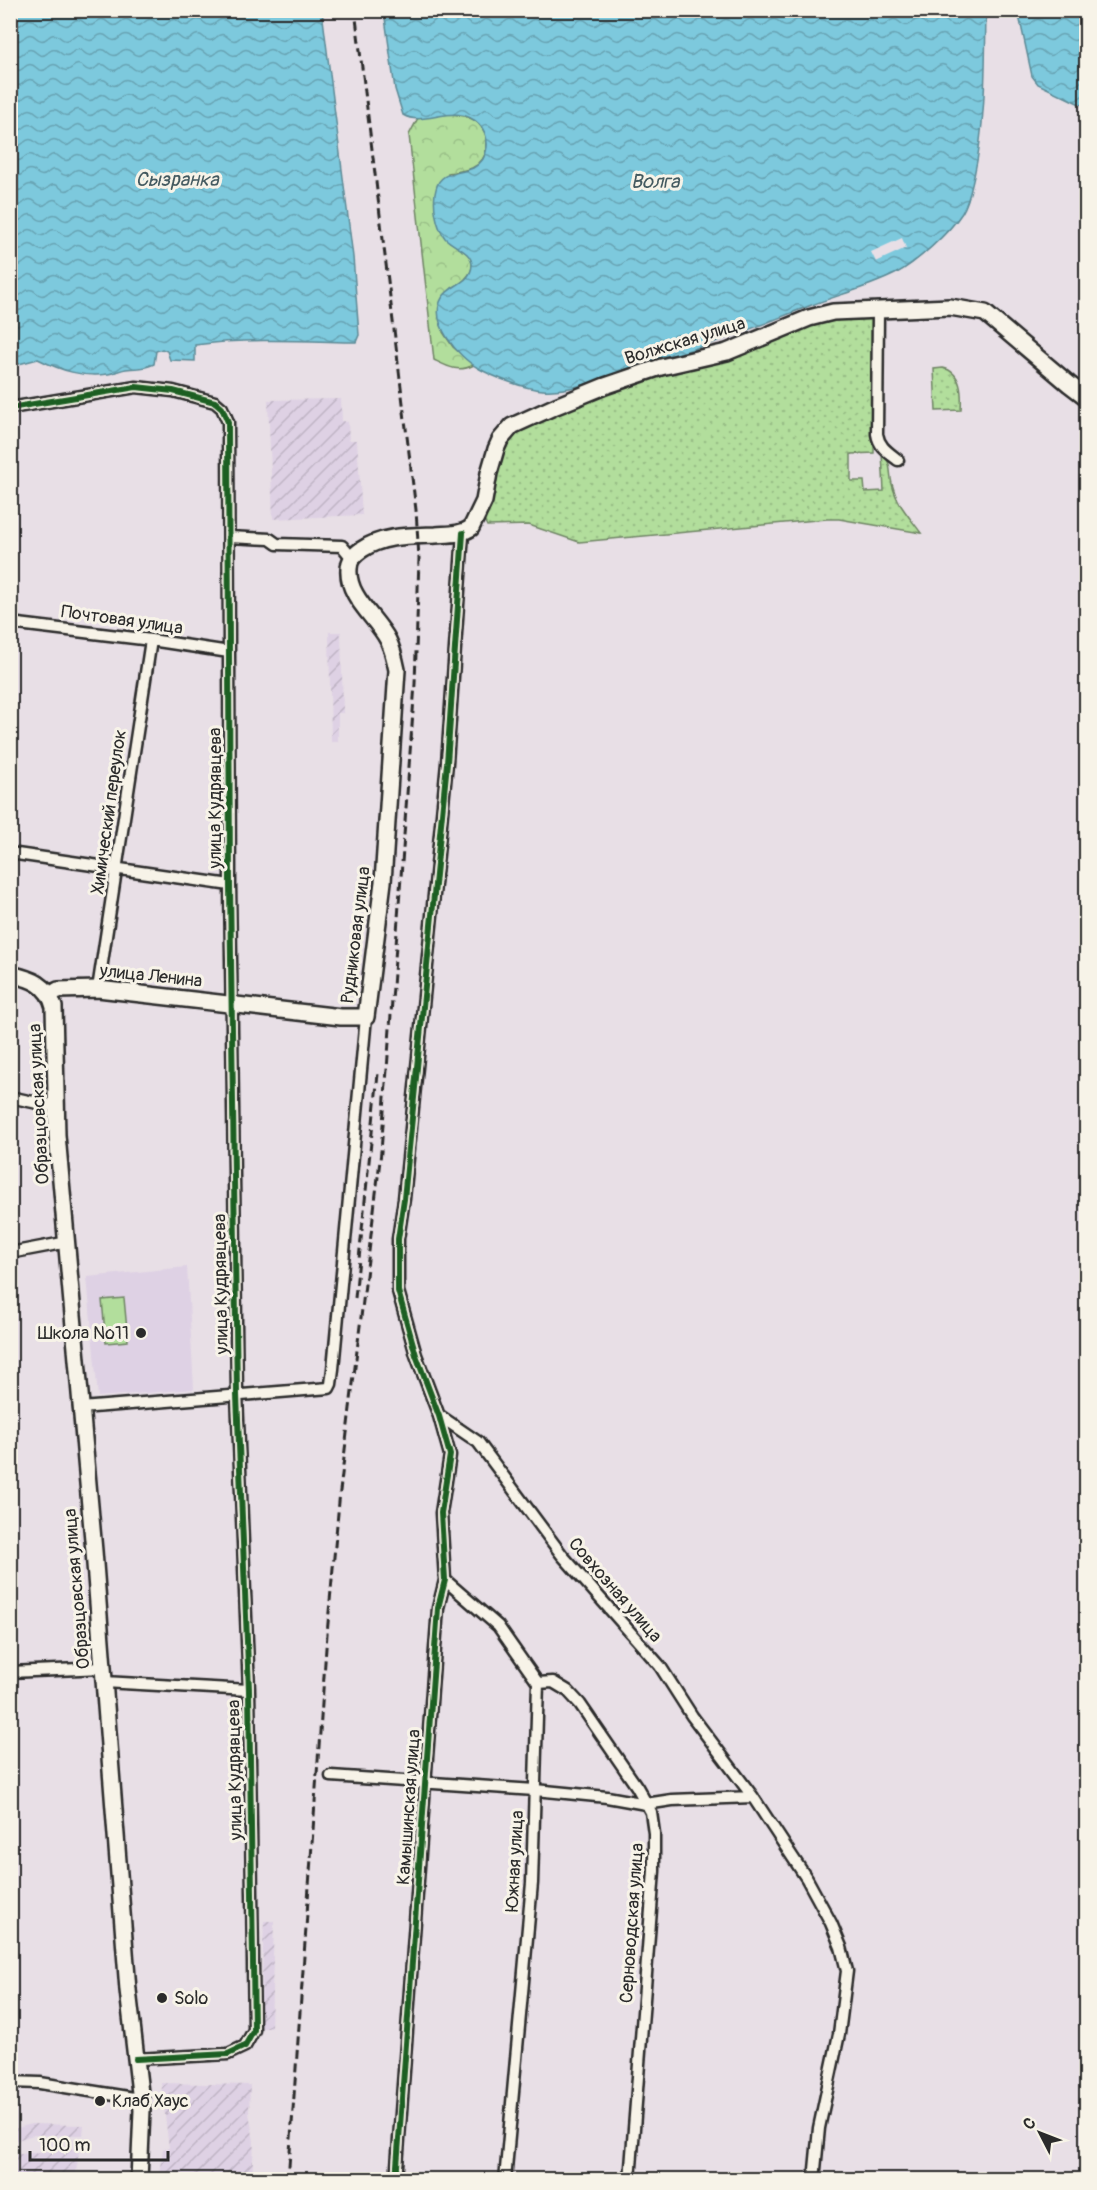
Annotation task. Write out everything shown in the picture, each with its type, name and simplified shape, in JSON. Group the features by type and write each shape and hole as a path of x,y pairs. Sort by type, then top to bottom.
{"street":[{"name":"Волжская улица","path":"463,533 471,528 481,511 489,473 500,440 512,426 605,386 661,367 727,352 809,318 833,312 950,307 986,313 1086,397"},
{"path":"878,311 877,434 884,449 898,460"},
{"name":"улица Кудрявцева","path":"10,408 135,387 173,391 215,402 222,408 228,422 230,885 237,1395 249,1690 254,2030 246,2046 228,2054 136,2059"},
{"path":"229,537 270,539 277,544 342,546 352,558 373,542 384,539 463,533"},
{"name":"Камышинская улица","path":"396,2180 438,1608 445,1580 441,1513 450,1455 440,1416 416,1355 398,1291 398,1247 446,775 463,533"},
{"name":"Рудниковая улица","path":"237,1395 329,1388 332,1377 366,1017 383,882 396,670 395,658 387,638 351,585 349,567 352,558"},
{"name":"Почтовая улица","path":"10,623 229,652"},
{"name":"Химический переулок","path":"98,989 151,640"},
{"path":"10,853 230,885"},
{"path":"10,974 40,984 50,995"},
{"name":"улица Ленина","path":"50,995 58,990 98,989 341,1017 366,1017"},
{"name":"Образцовская улица","path":"50,995 54,1016 56,1107 128,1990 142,2110 139,2180"},
{"path":"10,1097 56,1107"},
{"path":"10,1253 68,1242"},
{"path":"81,1408 237,1395"},
{"name":"Совхозная улица","path":"440,1416 478,1442 562,1555 660,1665 692,1716 753,1797 807,1879 841,1947 847,1971 839,2034 819,2128 814,2180"},
{"path":"445,1580 498,1626 538,1683"},
{"path":"10,1672 104,1675 249,1690"},
{"name":"Серноводская улица","path":"538,1683 554,1682 568,1691 580,1704 638,1787 651,1812 654,1833 654,1871 630,2180"},
{"name":"Южная улица","path":"505,2180 532,1883 538,1683"},
{"path":"331,1776 535,1790 607,1797 646,1804 672,1800 753,1797"},
{"path":"10,2082 40,2083 140,2099"}],"shaded area":[{"path":"341,399 342,421 348,422 349,440 357,440 362,515 273,519 268,400"},
{"path":"329,632 341,632 343,713 338,713 338,742 331,742"},
{"name":"Школа №11","path":"187,1267 194,1389 98,1397 87,1277"},
{"path":"264,1921 274,1921 271,2028 260,2028"},
{"path":"161,2083 250,2085 249,2113 254,2141 252,2179 158,2179 163,2149 169,2148"},
{"path":"31,2124 84,2125 83,2135 33,2135 11,2142 11,2130"},
{"path":"73,2149 73,2151 79,2151 75,2179 11,2179 11,2155"}],"green space":[{"path":"450,114 465,116 478,123 487,141 485,153 478,164 466,170 448,173 450,242 466,253 472,262 468,276 452,288 443,332 453,347 474,365 463,369 449,367 434,360 409,135 418,118"},
{"path":"869,316 875,328 874,453 851,454 851,481 864,481 865,492 884,491 882,453 889,464 897,498 921,533 827,519 579,542 529,525 487,526 485,522 500,451 513,433 591,398 816,321"},
{"path":"943,368 954,374 960,385 961,410 936,411 934,369"},
{"path":"124,1298 128,1341 106,1343 102,1300"}],"water":[{"name":"Сызранка","path":"11,11 322,11 353,257 359,335 356,342 255,341 195,345 195,361 170,360 167,351 162,349 156,351 154,364 150,366 99,375 72,372 38,359 11,366"},
{"name":"Волга","path":"384,11 986,11 983,114 978,156 968,200 956,221 932,247 895,274 874,283 718,341 590,383 555,390 518,385 470,363 447,338 439,318 442,298 468,276 472,265 469,256 448,241 442,233 435,207 436,189 441,179 446,176 479,164 486,154 486,135 479,124 461,115 451,114 421,119 403,115 395,89"},
{"path":"1018,11 1086,11 1086,107 1038,84 1032,76"}],"pier":[{"path":"902,238 906,248 876,262 871,252"}],"railway":[{"path":"288,2180 327,1634 340,1491 381,1152 415,684 419,558 416,510 355,10"},
{"path":"355,1298 378,1074"}],"cycle path":[{"path":"10,408 136,387 173,391 215,402 222,408 228,422 230,885 237,1395 249,1690 254,2030 245,2046 228,2054 136,2059"},
{"path":"396,2180 438,1608 445,1580 441,1513 450,1455 439,1416 416,1355 398,1291 398,1239 404,1199 447,763 463,533"}],"place":[{"name":"Школа №11","path":"141,1333"},
{"name":"Solo","path":"162,1998"},
{"name":"Клаб Хаус","path":"100,2101"}]}
